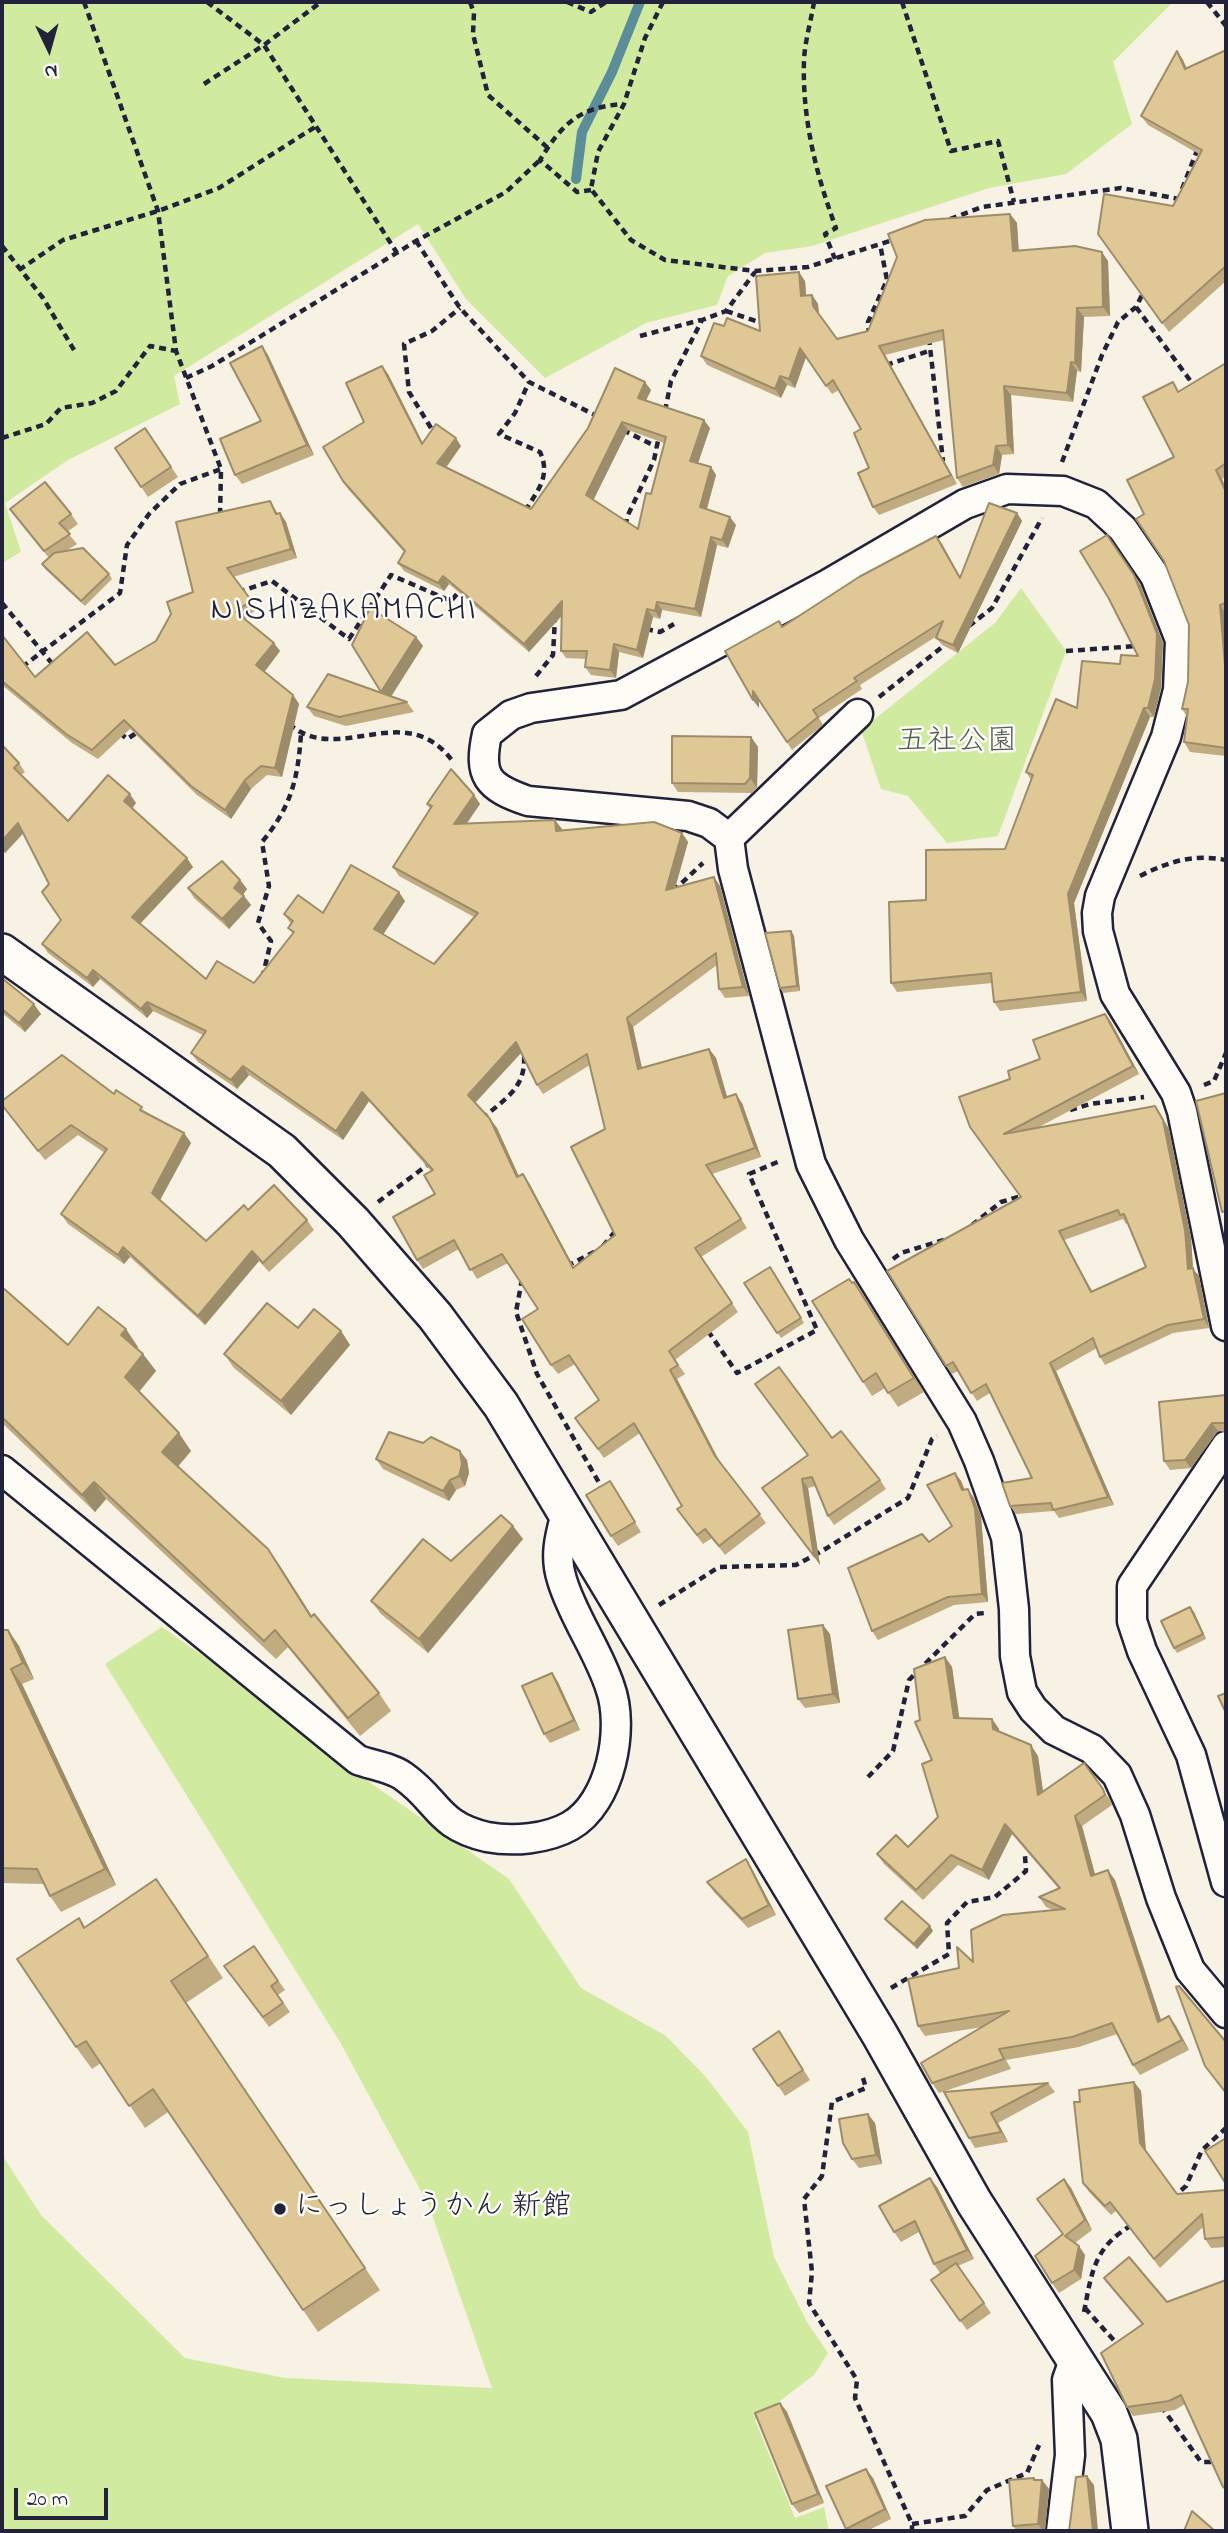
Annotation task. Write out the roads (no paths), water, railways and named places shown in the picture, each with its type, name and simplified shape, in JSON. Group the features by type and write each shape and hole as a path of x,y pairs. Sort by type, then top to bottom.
{"street":[{"path":"1226,1326 1176,1093 1115,994 1098,930 1100,896 1166,737 1178,690 1180,640 1155,576 1124,529 1096,504 1056,491 1007,489 965,504 828,584 621,695 531,708 511,715 488,734 484,769 494,786 508,794 528,801 688,816 709,823 729,838 733,869 811,1164 849,1240 872,1273 962,1422 1006,1537 1014,1609 1015,1656 1022,1692 1032,1709 1054,1730 1092,1749 1117,1775 1135,1815 1161,1898 1190,1970 1226,2013"},
{"path":"729,838 792,774 858,714"},
{"path":"2,952 282,1151 352,1222 435,1316 501,1405 880,2035 974,2202 1109,2413 1119,2440 1130,2531"},
{"path":"1226,1446 1132,1586 1132,1621 1142,1651 1191,1755 1226,1882"},
{"path":"2,1470 358,1760 403,1775 454,1827 490,1838 536,1838 572,1826 596,1799 612,1762 618,1732 611,1688 560,1571 556,1552 566,1513"},
{"path":"1061,2531 1070,2455 1067,2380 1074,2360"}],"waterway":[{"path":"576,179 582,132 612,72 640,2"}],"place":[{"name":"にっしょうかん 新館","path":"280,2209"}],"district":[{"name":"NISHIZAKAMACHI","path":"344,613"}],"park label":[{"name":"五社公園","path":"957,744"}]}
